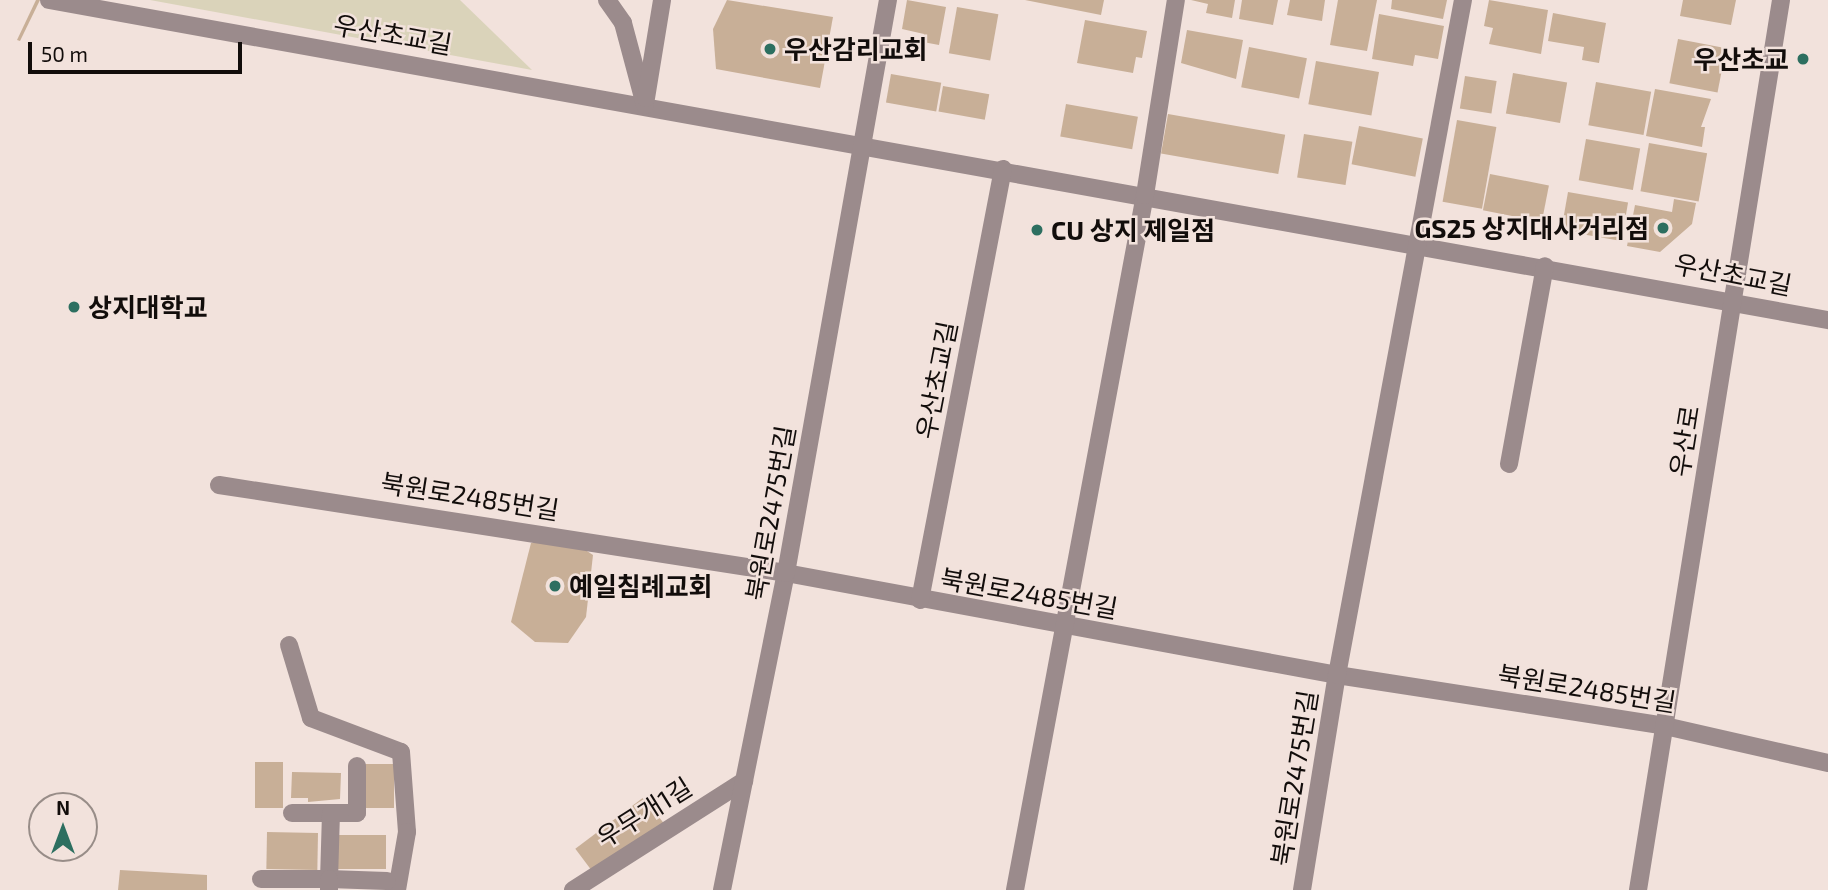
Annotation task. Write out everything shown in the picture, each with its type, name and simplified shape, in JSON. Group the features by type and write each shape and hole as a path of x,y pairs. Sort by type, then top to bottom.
{"street":[{"name":"우산초교길","path":"49,0 1545,266 1828,320"},
{"path":"607,0 624,23 645,105"},
{"path":"645,105 662,0"},
{"path":"862,144 888,0"},
{"path":"1015,890 1145,195 1176,0"},
{"path":"1337,675 1420,244 1463,0"},
{"name":"우산로","path":"1637,890 1781,0"},
{"name":"북원로2475번길","path":"722,890 786,573 862,144"},
{"name":"우산초교길","path":"920,600 1003,169"},
{"path":"1509,464 1545,266"},
{"name":"북원로2485번길","path":"219,485 786,573 920,600 1337,675 1665,726 1828,764"},
{"path":"261,879 329,885 392,886 407,832 401,752 311,719 289,645"},
{"name":"북원로2475번길","path":"1302,890 1337,675"},
{"path":"292,813 357,813 357,766"},
{"name":"우무개1길","path":"573,890 744,780"},
{"path":"329,885 331,813"}],"shaded area":[{"path":"150,0 460,0 532,70"}],"building":[{"path":"36,0 40,0 20,41 17,40"},
{"name":"우산감리교회","path":"727,0 833,17 820,88 716,69 713,29"},
{"path":"907,0 946,7 939,45 923,42 924,34 902,29"},
{"path":"1025,0 1104,0 1101,15"},
{"path":"1191,0 1235,0 1232,18 1206,13 1208,4"},
{"path":"1242,0 1278,0 1273,25 1239,19"},
{"path":"1290,0 1325,0 1322,21 1287,15"},
{"path":"1338,0 1377,0 1367,51 1330,45"},
{"path":"1392,0 1447,0 1443,19 1391,9"},
{"path":"1489,0 1548,10 1541,54 1489,44 1493,28 1484,26"},
{"path":"1683,0 1736,0 1731,25 1680,16"},
{"path":"957,7 998,14 990,61 949,53"},
{"path":"1553,13 1606,23 1599,63 1582,60 1584,47 1548,41"},
{"path":"1379,14 1444,26 1438,59 1415,55 1413,66 1372,59"},
{"path":"1085,20 1147,31 1142,58 1136,57 1133,73 1077,63"},
{"path":"1187,30 1243,40 1236,79 1181,63"},
{"path":"1678,39 1726,48 1718,93 1669,83"},
{"path":"1249,47 1307,58 1299,99 1241,87"},
{"path":"1316,61 1379,72 1371,115 1308,104"},
{"path":"1513,73 1567,83 1560,123 1506,113"},
{"path":"891,74 941,83 936,111 886,103"},
{"path":"1465,76 1497,81 1491,114 1460,109"},
{"path":"1596,82 1651,92 1644,135 1588,125"},
{"path":"943,86 989,94 985,120 938,112"},
{"path":"1655,89 1711,99 1701,127 1705,127 1702,147 1646,136"},
{"path":"1066,104 1138,117 1132,149 1060,136"},
{"path":"1168,114 1285,135 1278,174 1161,153"},
{"path":"1457,120 1496,127 1482,209 1443,202"},
{"path":"1359,126 1423,138 1415,177 1352,164"},
{"path":"1304,134 1352,142 1346,185 1297,177"},
{"path":"1586,139 1640,149 1633,190 1579,180"},
{"path":"1649,143 1707,153 1699,202 1640,191"},
{"path":"1490,174 1549,185 1542,222 1483,210"},
{"path":"1568,192 1628,203 1621,241 1561,230"},
{"path":"1674,199 1696,203 1692,224 1660,252 1627,246 1635,205 1672,212"},
{"name":"예일침례교회","path":"567,538 593,555 586,617 568,643 535,642 511,622 531,543"},
{"path":"255,762 283,762 283,808 255,808"},
{"path":"362,764 394,764 394,808 362,808"},
{"path":"292,772 341,773 340,799 308,802 308,798 291,798"},
{"path":"644,797 664,824 596,876 575,849"},
{"path":"267,832 318,833 317,870 266,869"},
{"path":"338,835 386,835 386,869 338,869"},
{"path":"120,870 207,875 207,890 118,890"}],"place":[{"name":"우산감리교회","path":"770,49"},
{"name":"우산초교","path":"1803,59"},
{"name":"GS25 상지대사거리점","path":"1663,228"},
{"name":"CU 상지 제일점","path":"1037,230"},
{"name":"상지대학교","path":"74,307"},
{"name":"예일침례교회","path":"555,586"}]}
